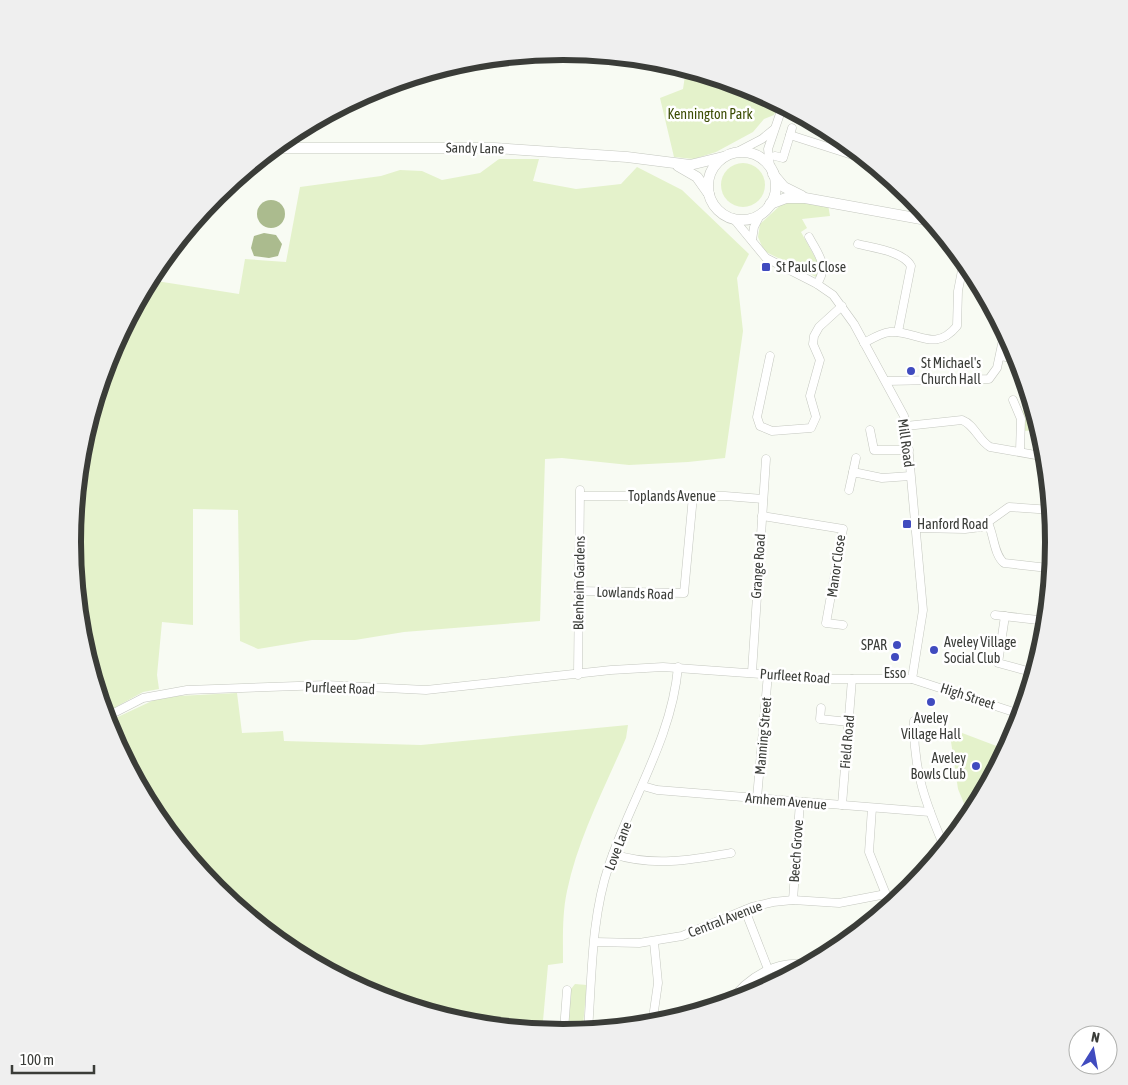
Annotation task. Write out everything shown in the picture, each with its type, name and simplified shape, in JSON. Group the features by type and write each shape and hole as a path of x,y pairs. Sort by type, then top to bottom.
{"main road":[{"name":"Sandy Lane","path":"286,148 494,148 627,157 675,164 697,165 723,157"},
{"path":"805,198 784,187 757,156 737,152 723,157 710,174 709,194 717,208 734,218 751,218 761,213 770,204 786,198 805,198 922,219"},
{"name":"Sandy Lane","path":"675,164 697,177 709,194"},
{"path":"770,204 775,188 771,170"}],"street":[{"path":"771,170 768,149 780,112"},
{"path":"737,152 762,139 773,130"},
{"path":"776,156 783,158 791,131 839,146"},
{"path":"752,240 754,227 761,213"},
{"name":"Mill Road","path":"734,218 766,258 817,284 833,295 864,342 904,416 909,450 923,611 912,678"},
{"path":"809,237 824,267 824,273 817,284"},
{"path":"858,244 897,256 911,266 898,332"},
{"path":"864,342 885,333 898,332 934,340 942,339 953,331 957,326 958,291 962,270"},
{"path":"770,356 757,417 760,426 772,431 811,428 816,417 811,401 811,391 820,360 813,344 814,336 819,327 842,306"},
{"path":"886,381 983,380 995,374 1003,342"},
{"path":"1000,356 1010,358"},
{"path":"1013,400 1021,422 1020,451"},
{"path":"906,426 962,420 970,424 983,443 990,447 1038,455"},
{"path":"870,430 874,450 909,450"},
{"path":"849,490 856,458"},
{"name":"Grange Road","path":"752,672 766,459"},
{"path":"853,472 882,478 910,476"},
{"name":"Toplands Avenue","path":"580,493 763,499"},
{"name":"Blenheim Gardens","path":"578,675 580,493"},
{"name":"Lowlands Road","path":"578,591 684,593 693,496"},
{"path":"916,528 973,529 988,523 1009,507 1045,510"},
{"name":"Manor Close","path":"762,516 843,529 826,623 843,625"},
{"path":"988,523 1001,561 1007,564 1045,568"},
{"path":"995,615 1040,620"},
{"path":"1005,616 998,663 1029,671"},
{"path":"578,675 611,670 678,667"},
{"name":"Purfleet Road","path":"678,667 852,679 912,678"},
{"name":"Love Lane","path":"589,1024 600,895 613,854 643,786 671,708 678,667"},
{"name":"Manning Street","path":"757,798 768,674"},
{"name":"Purfleet Road","path":"113,713 143,698 187,690 326,686 426,690 578,675"},
{"name":"High Street","path":"912,678 1016,712"},
{"name":"Field Road","path":"842,805 852,679"},
{"path":"821,708 820,719 849,722"},
{"path":"914,721 915,758 919,780 942,842"},
{"name":"Arnhem Avenue","path":"643,786 657,790 930,812"},
{"name":"Beech Grove","path":"793,900 800,802"},
{"path":"872,808 869,852 888,899"},
{"path":"613,854 638,860 668,862 731,853"},
{"name":"Central Avenue","path":"595,942 621,944 654,942 702,930 745,910 773,902 793,900 839,903 886,894"},
{"path":"745,910 768,969"},
{"path":"653,1017 658,983 654,942"},
{"path":"738,992 746,982 768,969 797,964"},
{"path":"564,1025 567,990"}],"green space":[{"name":"Kennington Park","path":"685,75 749,97 776,110 774,115 764,119 753,132 716,152 694,159 674,157 660,98 683,89"},
{"path":"499,159 539,159 533,181 576,189 621,184 637,167 682,190 749,254 737,278 743,331 725,458 629,465 562,458 545,459 540,621 404,632 355,640 312,640 258,649 240,641 238,510 193,509 193,625 162,622 157,675 159,689 143,692 111,709 98,667 86,605 81,542 86,480 91,448 107,387 131,329 158,281 239,294 245,259 286,262 300,187 381,176 400,170 422,171 442,180 480,173"},
{"path":"747,163 759,169 764,176 764,194 759,201 752,206 739,207 731,204 724,197 721,181 724,173 731,166"},
{"path":"784,202 828,204 830,216 802,219 807,228 801,232 821,268 821,272 816,277 764,251 758,237 760,224"},
{"path":"1027,407 1033,430 1024,431 1023,410"},
{"path":"237,693 242,733 283,731 284,741 421,745 628,725 626,738 593,813 572,871 564,909 563,963 548,965 543,1024 470,1016 439,1009 379,988 351,975 296,944 246,905 201,861 163,811 131,756 115,718 154,700 178,696"},
{"path":"949,728 1001,748 966,809 958,789"},
{"path":"575,984 587,985 583,1024 568,1024 571,989"}],"shaded area":[{"path":"271,200 281,204 285,214 281,224 271,228 261,224 257,214 261,204"},
{"path":"264,233 276,235 282,244 278,256 269,258 254,256 251,248 254,236"}],"place":[{"name":"St Pauls Close","path":"766,267"},
{"name":"St Michael's Church Hall","path":"911,371"},
{"name":"Hanford Road","path":"907,524"},
{"name":"SPAR","path":"897,645"},
{"name":"Aveley Village Social Club","path":"934,650"},
{"name":"Esso","path":"895,657"},
{"name":"Aveley Village Hall","path":"931,702"},
{"name":"Aveley Bowls Club","path":"976,766"}]}
